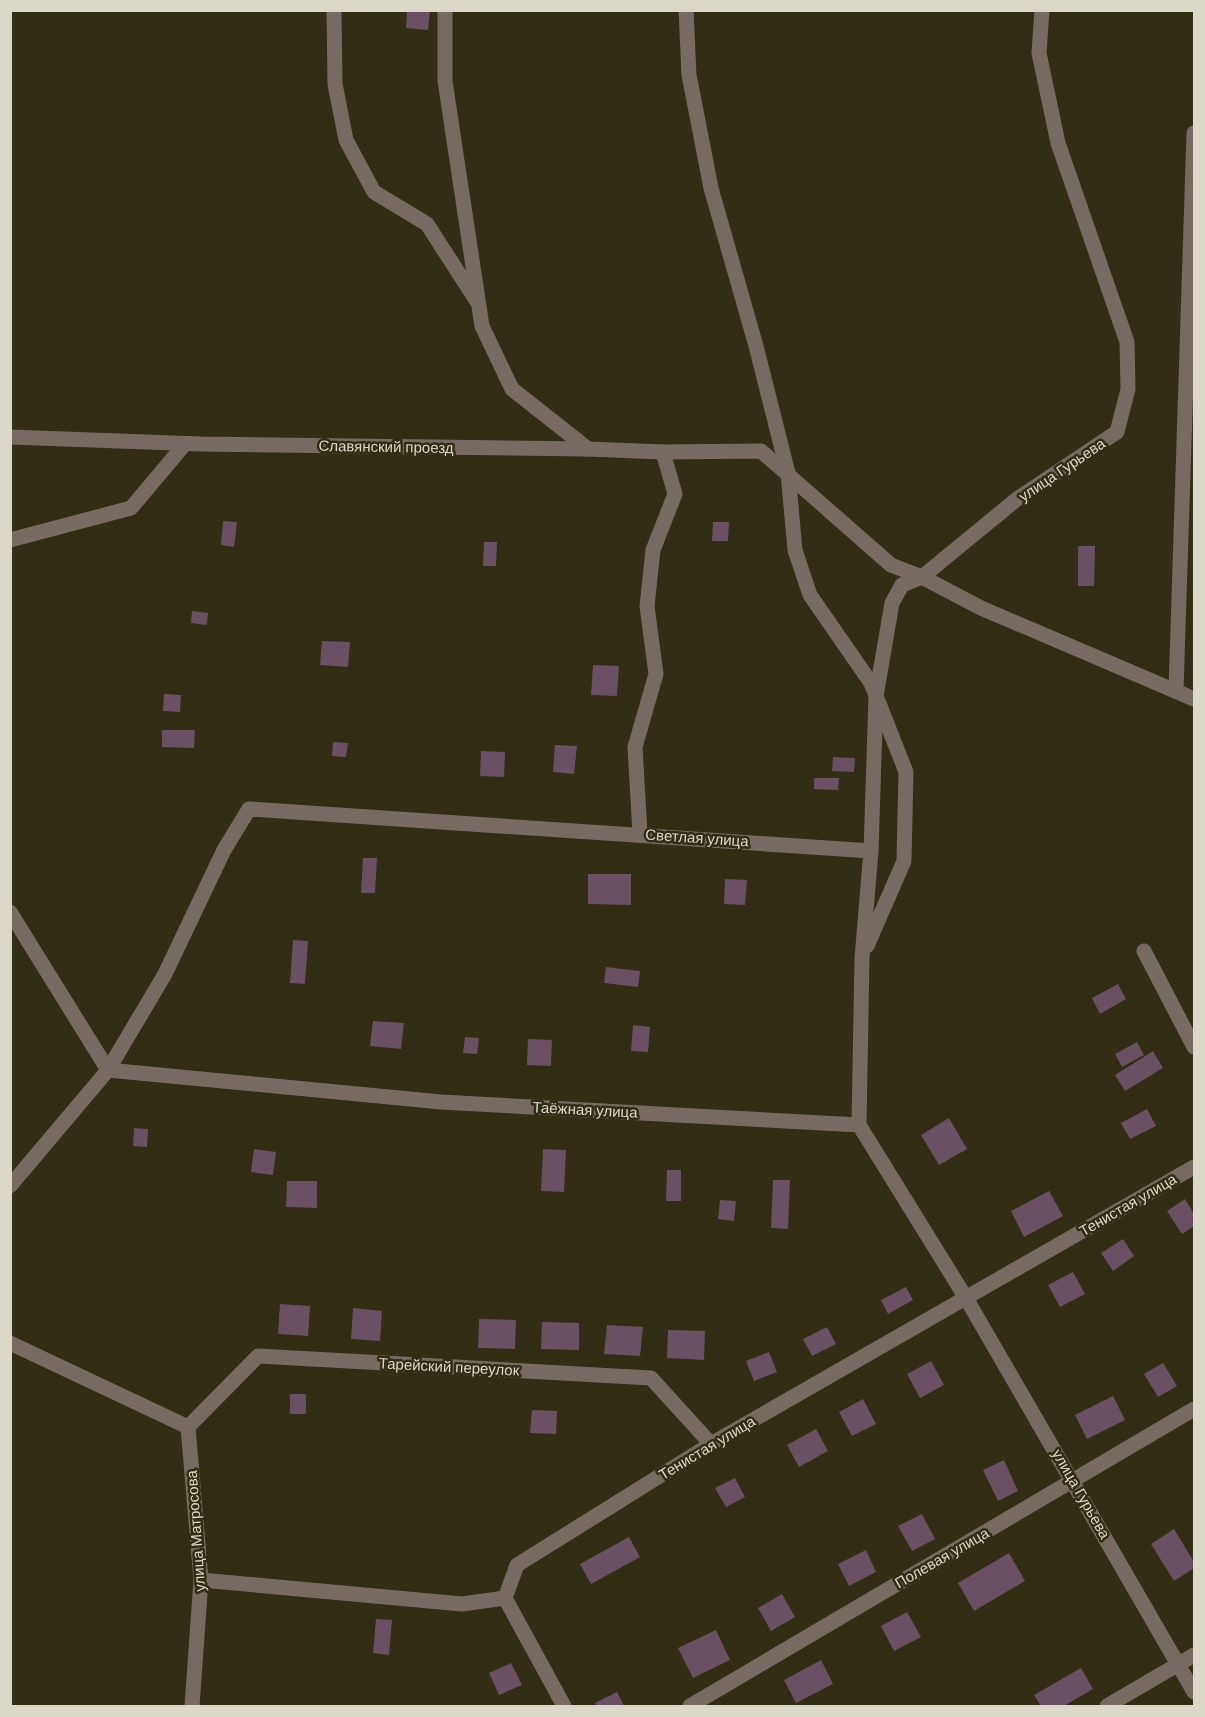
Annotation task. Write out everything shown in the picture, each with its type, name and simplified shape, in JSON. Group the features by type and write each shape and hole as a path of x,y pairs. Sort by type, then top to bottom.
{"street":[{"path":"334,10 335,84 346,140 374,192 428,224 479,305"},
{"path":"445,10 445,81 482,326 512,389 588,449"},
{"path":"686,10 689,75 711,188 756,346 788,473 795,550 810,596 871,683 906,772 904,861 862,958"},
{"name":"улица Гурьева","path":"871,851 876,696 892,603 902,585 922,577 1017,499 1117,432 1128,389 1127,342 1058,143 1039,53 1042,10"},
{"path":"1176,690 1194,133"},
{"name":"Славянский проезд","path":"10,437 185,444 663,452 761,451 788,473"},
{"path":"10,540 131,508 185,444"},
{"path":"640,834 635,747 656,674 647,606 653,550 675,494 663,452"},
{"path":"788,473 891,565 922,577 981,608 1194,699"},
{"name":"Светлая улица","path":"108,1070 165,974 224,850 249,809 871,851"},
{"path":"871,851 862,958 859,1125 966,1298"},
{"path":"10,912 108,1070 10,1186"},
{"path":"1144,951 1194,1047"},
{"name":"Таёжная улица","path":"108,1070 441,1102 859,1125"},
{"name":"Тенистая улица","path":"505,1598 518,1565 711,1444 1194,1167"},
{"name":"улица Гурьева","path":"966,1298 1074,1481 1194,1692"},
{"path":"10,1343 188,1427"},
{"name":"Тарейский переулок","path":"188,1427 258,1356 651,1378 711,1444"},
{"name":"Полевая улица","path":"690,1707 1194,1408"},
{"name":"улица Матросова","path":"188,1427 201,1580 192,1707"},
{"path":"201,1580 462,1604 505,1598 564,1707"},
{"path":"1107,1707 1194,1655"}],"building":[{"path":"407,10 430,10 428,30 406,28"},
{"path":"223,521 237,522 234,547 221,545"},
{"path":"713,522 729,522 728,541 712,541"},
{"path":"484,542 497,542 496,566 483,566"},
{"path":"1078,546 1095,546 1094,586 1078,586"},
{"path":"192,611 208,613 207,625 191,623"},
{"path":"322,641 350,642 348,667 320,665"},
{"path":"593,665 619,666 617,696 591,695"},
{"path":"164,694 181,695 180,712 163,711"},
{"path":"162,730 195,730 194,748 162,747"},
{"path":"333,742 348,743 346,757 332,756"},
{"path":"555,745 577,746 574,774 553,772"},
{"path":"481,751 505,752 504,777 480,776"},
{"path":"833,757 855,758 854,772 832,771"},
{"path":"814,778 839,778 838,790 814,789"},
{"path":"363,858 377,858 375,893 361,893"},
{"path":"588,874 631,874 631,905 588,904"},
{"path":"725,879 747,880 745,905 724,904"},
{"path":"293,940 308,941 305,984 290,983"},
{"path":"606,967 640,971 638,987 604,983"},
{"path":"1118,984 1126,999 1100,1014 1092,998"},
{"path":"373,1021 404,1023 401,1049 370,1046"},
{"path":"633,1025 650,1027 648,1052 631,1051"},
{"path":"465,1037 479,1038 477,1054 463,1053"},
{"path":"528,1039 552,1040 551,1066 527,1065"},
{"path":"1137,1042 1144,1055 1122,1067 1115,1054"},
{"path":"1153,1051 1163,1068 1125,1091 1115,1075"},
{"path":"1147,1109 1156,1126 1130,1139 1121,1123"},
{"path":"949,1118 967,1149 939,1165 921,1135"},
{"path":"134,1128 148,1129 147,1147 133,1146"},
{"path":"254,1149 276,1152 273,1175 251,1172"},
{"path":"543,1149 566,1150 564,1192 541,1191"},
{"path":"667,1170 681,1170 681,1201 666,1201"},
{"path":"773,1180 790,1180 788,1229 771,1228"},
{"path":"287,1181 317,1181 317,1208 286,1207"},
{"path":"1049,1191 1063,1216 1024,1237 1011,1211"},
{"path":"1185,1199 1194,1214 1194,1226 1182,1234 1167,1211"},
{"path":"720,1200 736,1201 734,1221 718,1219"},
{"path":"1123,1239 1134,1256 1113,1271 1101,1253"},
{"path":"1073,1272 1085,1294 1060,1307 1048,1285"},
{"path":"906,1287 913,1300 888,1314 881,1300"},
{"path":"280,1304 310,1306 308,1336 278,1334"},
{"path":"353,1308 382,1311 380,1341 351,1339"},
{"path":"479,1319 516,1320 515,1349 478,1348"},
{"path":"542,1322 579,1323 579,1350 541,1349"},
{"path":"607,1325 643,1327 640,1356 604,1354"},
{"path":"827,1327 836,1344 812,1356 803,1339"},
{"path":"668,1330 705,1331 704,1360 667,1358"},
{"path":"769,1352 777,1372 754,1381 746,1361"},
{"path":"931,1361 944,1385 920,1398 907,1374"},
{"path":"1163,1363 1177,1386 1158,1397 1144,1374"},
{"path":"290,1394 306,1394 306,1414 290,1414"},
{"path":"1113,1396 1125,1420 1087,1439 1075,1415"},
{"path":"863,1399 876,1424 852,1436 839,1412"},
{"path":"532,1410 557,1411 556,1434 530,1433"},
{"path":"816,1429 828,1451 799,1467 787,1445"},
{"path":"1004,1460 1018,1491 998,1501 983,1470"},
{"path":"735,1478 745,1497 726,1507 715,1488"},
{"path":"922,1514 935,1539 912,1551 898,1526"},
{"path":"1174,1529 1194,1562 1194,1568 1174,1581 1151,1544"},
{"path":"629,1537 640,1557 591,1584 580,1564"},
{"path":"866,1550 876,1572 849,1586 838,1564"},
{"path":"1009,1553 1025,1581 974,1611 958,1583"},
{"path":"782,1594 795,1617 771,1631 758,1608"},
{"path":"907,1612 921,1637 894,1651 881,1626"},
{"path":"376,1619 392,1620 389,1655 373,1653"},
{"path":"716,1630 730,1660 693,1678 678,1648"},
{"path":"821,1660 833,1684 796,1703 784,1680"},
{"path":"511,1663 522,1685 499,1695 489,1673"},
{"path":"1081,1668 1093,1689 1064,1706 1041,1706 1034,1695"},
{"path":"617,1692 624,1706 597,1706 595,1703"}]}
